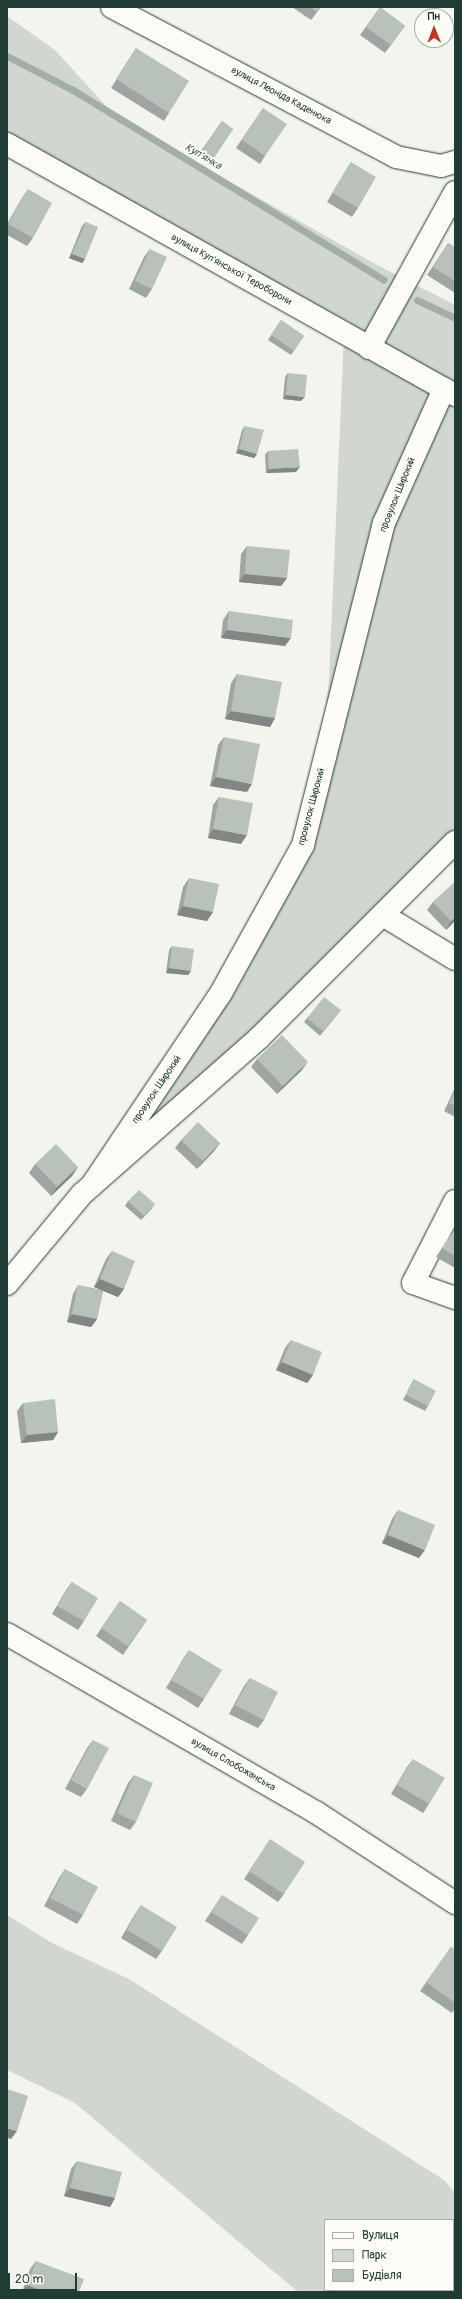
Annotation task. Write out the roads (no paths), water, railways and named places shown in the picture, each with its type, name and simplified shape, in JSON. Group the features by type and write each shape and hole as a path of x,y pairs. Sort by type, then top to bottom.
{"street":[{"name":"вулиця Леоніда Каденюка","path":"112,7 396,157 442,166 455,162"},
{"name":"вулиця Куп'янської Тероборони","path":"7,144 449,392"},
{"path":"370,348 455,192"},
{"name":"провулок Широкий","path":"92,1185 221,993 303,845 384,523 449,392"},
{"path":"8,1281 82,1194 259,1038 455,842"},
{"path":"383,915 455,959"},
{"path":"455,1201 413,1283 455,1298"},
{"name":"вулиця Слобожанська","path":"7,1634 317,1813 455,1903"}],"waterway":[{"name":"Куп'янка","path":"7,56 73,90 384,280"},
{"name":"Куп'янка","path":"417,300 455,318"}]}
